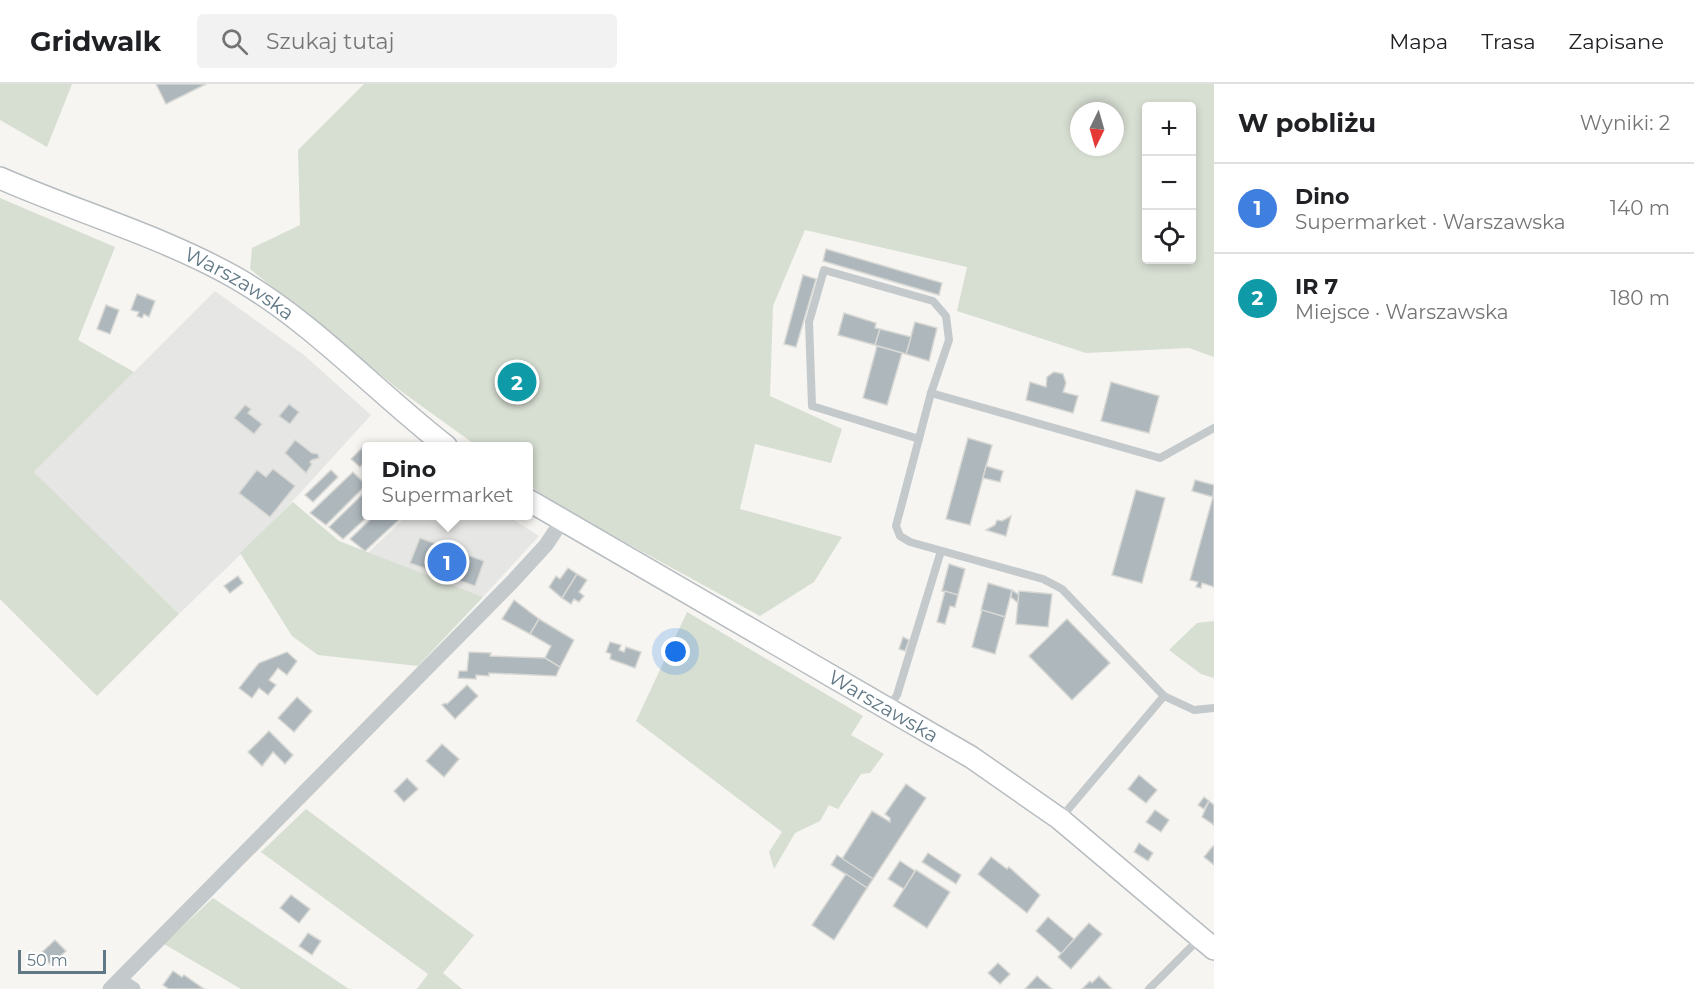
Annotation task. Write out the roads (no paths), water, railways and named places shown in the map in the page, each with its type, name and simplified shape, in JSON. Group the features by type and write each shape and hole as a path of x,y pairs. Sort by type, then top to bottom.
{"main road":[{"name":"Warszawska","path":"0,178 189,255 236,278 290,313 318,335 440,442"},
{"name":"Warszawska","path":"533,503 971,757 1060,819 1207,943"}],"street":[{"path":"133,989 115,984 513,581 546,545 562,520"}],"lane":[{"path":"919,438 812,406 809,322 824,270 933,301 946,316 950,328 949,340 931,393 896,526 900,536 910,542 1043,579 1062,589 1164,696 1194,710 1214,708"},
{"path":"931,393 1160,458 1214,428"},
{"path":"889,709 897,695 941,550"},
{"path":"1060,819 1164,696"},
{"path":"1149,989 1207,943"}],"place":[{"name":"IR 7","path":"517,382"},
{"name":"Dino","path":"447,562"}]}
